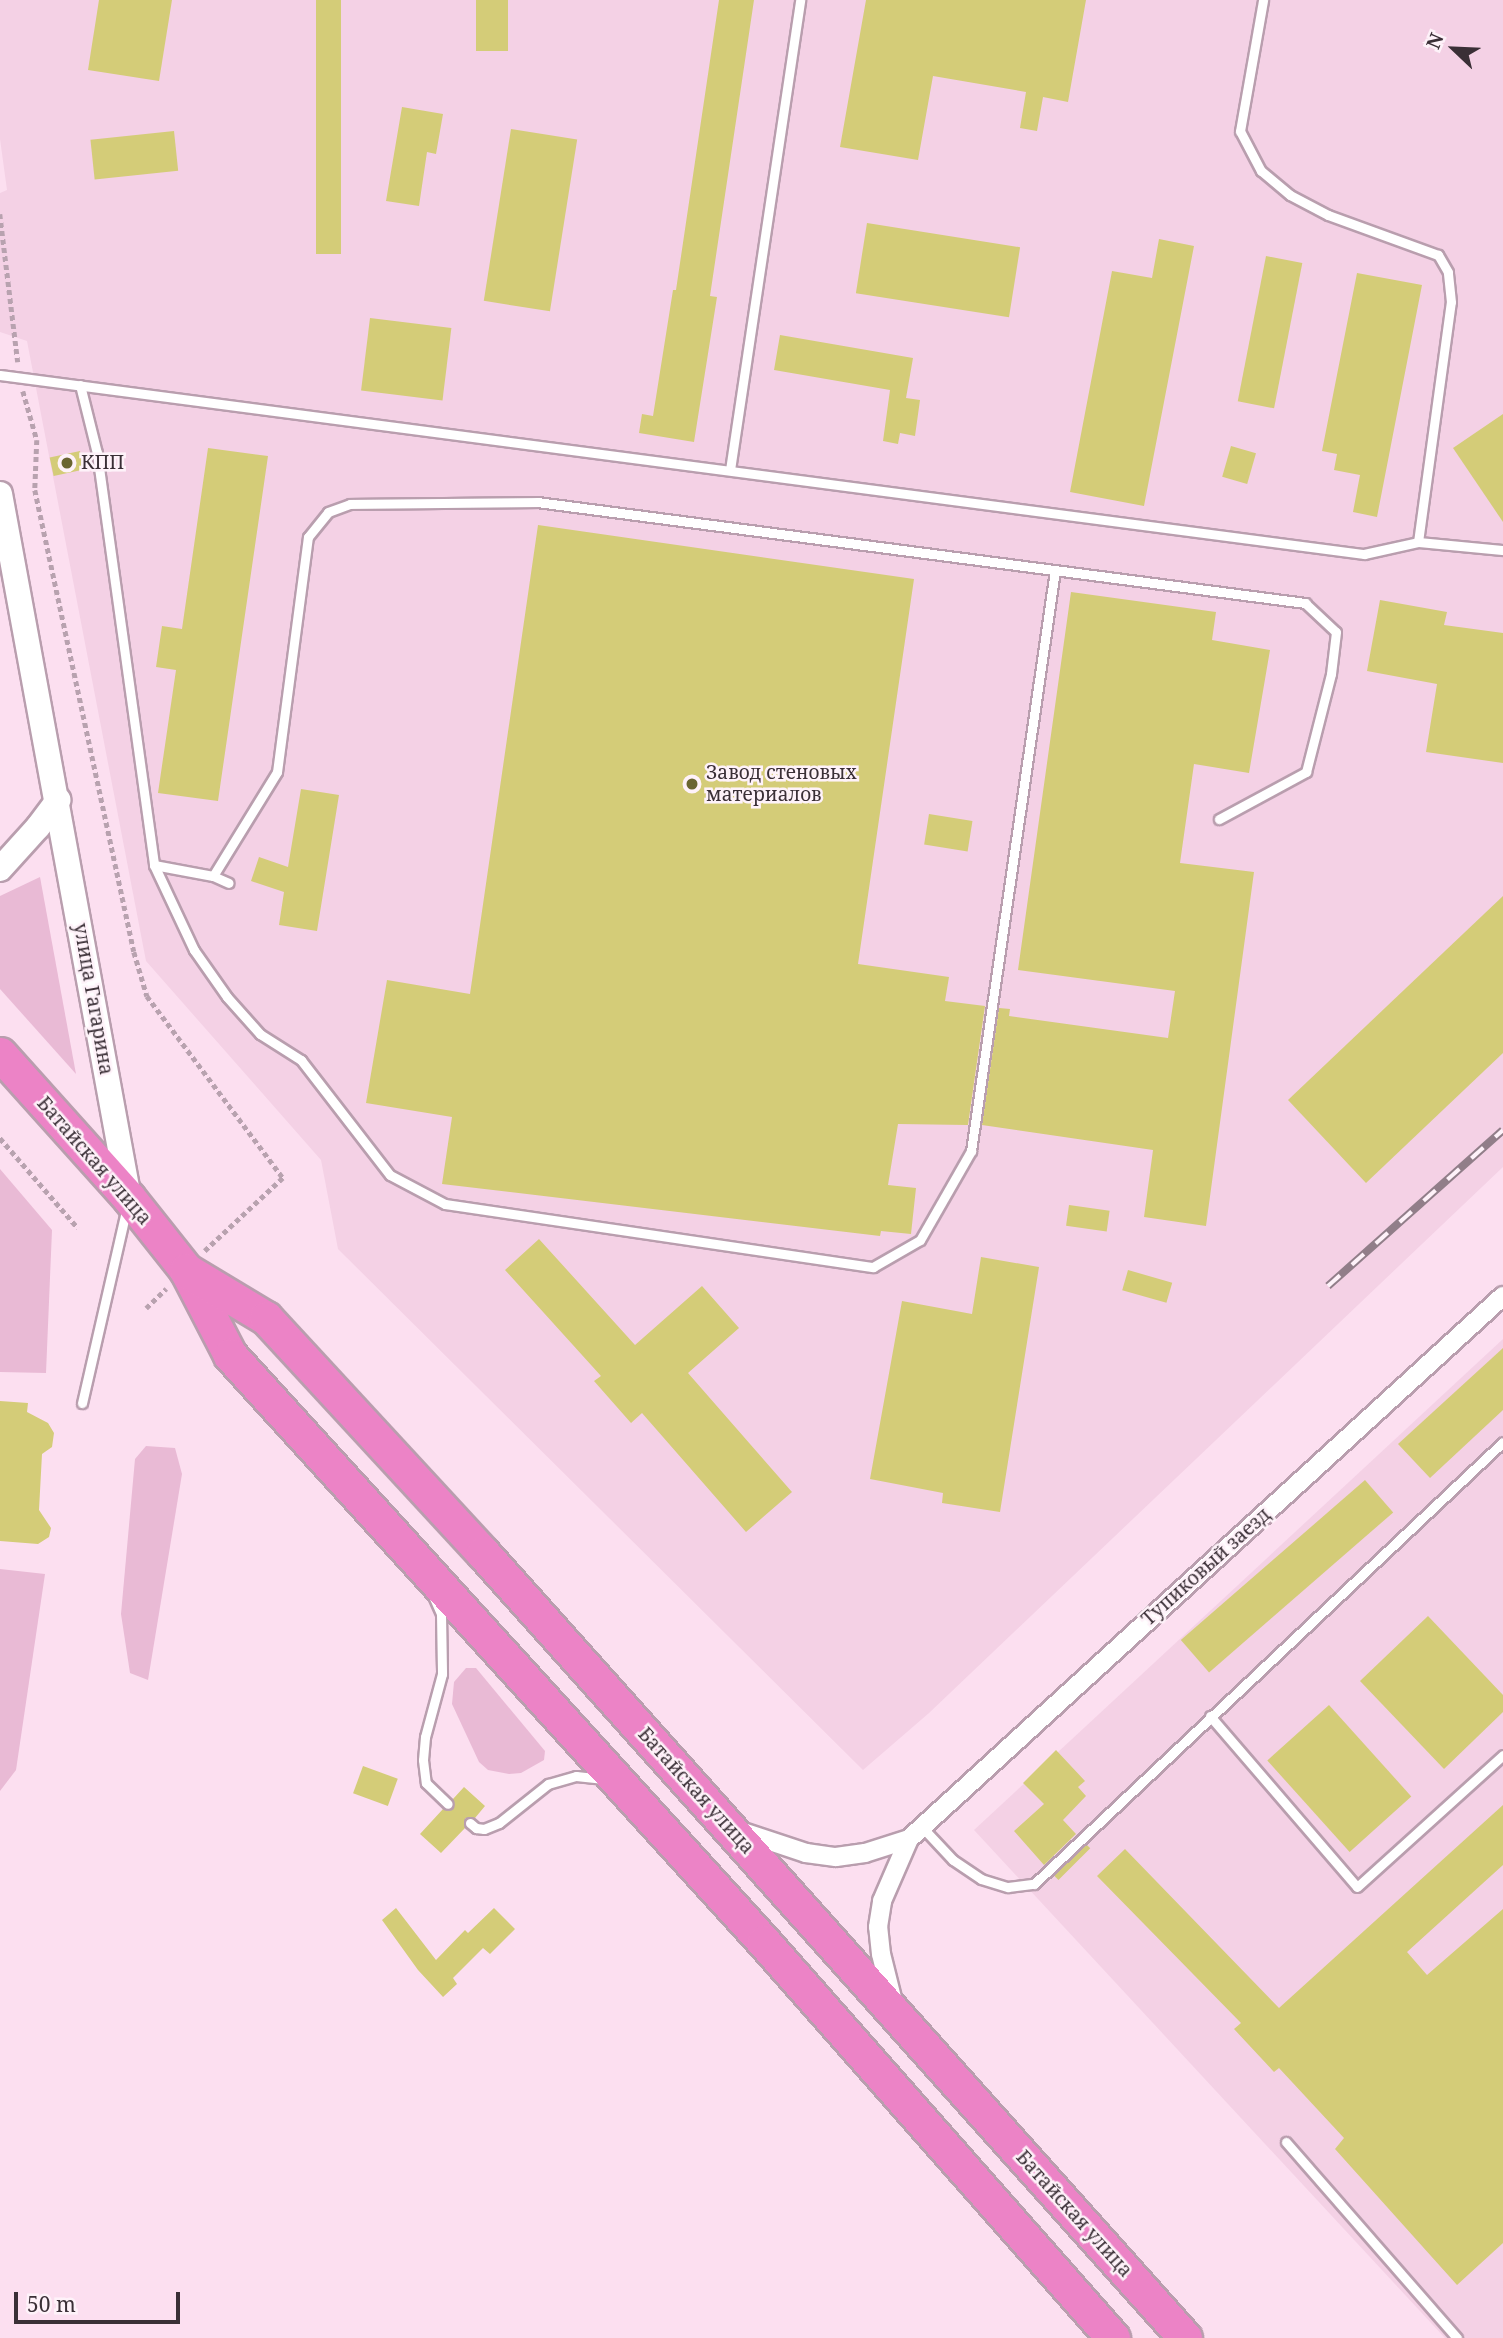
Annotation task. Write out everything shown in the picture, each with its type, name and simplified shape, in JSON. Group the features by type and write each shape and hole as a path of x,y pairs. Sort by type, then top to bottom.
{"highway":[{"name":"Батайская улица","path":"0,1054 129,1198 186,1270 230,1355 773,1953 1113,2338"},
{"name":"Батайская улица","path":"186,1270 266,1318 728,1826 1185,2338"}],"main road":[{"name":"улица Гагарина","path":"0,494 129,1198"},
{"path":"0,869 58,800"}],"street":[{"name":"Тупиковый заезд","path":"915,1833 1503,1296"},
{"path":"728,1826 806,1853 836,1857 865,1853 915,1833"},
{"path":"896,2014 881,1954 878,1927 882,1901 915,1833"}],"lane":[{"path":"730,470 800,0"},
{"path":"1263,0 1240,131 1261,171 1290,195 1328,215 1437,255 1448,272 1451,302 1418,542"},
{"path":"0,375 1364,554 1418,542 1503,550"},
{"path":"80,385 97,453 154,865 194,950 227,998 260,1034 301,1059 390,1175 445,1204 873,1267 920,1240 971,1151 1055,570"},
{"path":"213,876 277,772 308,537 328,512 351,504 537,502 1305,603 1336,632 1331,674 1306,772 1219,819"},
{"path":"154,865 213,876 229,883"},
{"path":"82,1403 129,1198"},
{"path":"915,1833 981,1879 1008,1887 1034,1884 1210,1716 1501,1448"},
{"path":"416,1558 441,1615 442,1674 425,1737 423,1760 426,1783 448,1804"},
{"path":"1210,1716 1357,1887 1503,1755"},
{"path":"470,1823 476,1828 484,1829 499,1823 548,1784 576,1776 616,1780"},
{"path":"1286,2143 1457,2338"}],"path":[{"path":"0,214 19,377 37,440 35,490 134,952 147,996 283,1178 146,1308"},
{"path":"0,1138 78,1228"}],"shaded area":[{"path":"0,0 1503,0 1503,1167 929,1713 863,1770 338,1249 321,1160 146,961 27,341 0,332 0,193 7,190 0,139"},
{"path":"40,877 76,1074 0,989 0,896"},
{"path":"0,1169 52,1230 46,1373 0,1372"},
{"path":"1503,1339 1503,2338 1445,2338 974,1830"},
{"path":"146,1446 175,1448 182,1474 148,1680 130,1673 121,1614 135,1459"},
{"path":"0,1569 45,1574 16,1770 0,1791"},
{"path":"466,1668 476,1668 545,1751 544,1760 521,1773 509,1774 488,1770 479,1762 452,1704 454,1682"}],"building":[{"path":"99,0 172,0 159,81 88,70"},
{"path":"316,0 341,0 341,254 316,254"},
{"path":"476,0 508,0 508,51 476,51"},
{"path":"719,0 754,0 710,296 717,297 694,442 639,433 642,414 653,416 673,290 676,290"},
{"path":"866,0 1086,0 1068,102 1043,97 1037,131 1020,128 1026,92 933,76 918,160 840,147"},
{"path":"402,107 443,114 436,154 427,152 419,206 386,201"},
{"path":"511,129 577,139 550,311 484,301"},
{"path":"174,131 178,171 95,180 90,140"},
{"path":"867,223 1020,247 1009,317 856,293"},
{"path":"1159,239 1194,246 1144,506 1070,492 1112,271 1152,278"},
{"path":"1266,256 1302,263 1274,408 1238,401"},
{"path":"1357,273 1422,285 1377,517 1353,512 1360,475 1334,470 1337,454 1322,451"},
{"path":"370,318 451,328 442,400 361,390"},
{"path":"780,335 913,358 906,398 920,400 915,436 900,433 898,444 883,441 890,390 774,370"},
{"path":"1503,414 1503,522 1453,448"},
{"path":"1231,446 1256,453 1247,484 1222,477"},
{"path":"208,448 268,456 218,801 158,793 176,670 156,667 162,626 182,629"},
{"name":"КПП","path":"80,451 84,470 54,476 50,457"},
{"name":"Завод стеновых материалов","path":"538,525 914,579 858,964 949,977 945,1001 985,1006 968,1125 898,1124 888,1185 916,1188 911,1234 881,1231 880,1236 442,1184 452,1117 366,1103 387,980 470,994"},
{"path":"1071,592 1216,612 1212,640 1270,650 1249,773 1194,764 1180,863 1254,872 1206,1226 1144,1217 1153,1150 982,1125 999,1008 1010,1009 1009,1016 1168,1038 1175,991 1018,970"},
{"path":"1380,600 1447,612 1444,625 1503,633 1503,763 1426,752 1437,684 1367,671"},
{"path":"301,789 339,795 317,931 279,925 284,892 251,881 259,857 288,867"},
{"path":"929,814 972,821 968,852 924,845"},
{"path":"1503,896 1503,1053 1366,1183 1288,1100"},
{"path":"1069,1205 1110,1211 1107,1232 1066,1226"},
{"path":"539,1239 635,1345 702,1286 739,1328 688,1373 792,1492 746,1532 642,1413 631,1423 594,1381 601,1376 505,1270"},
{"path":"981,1257 1039,1267 1000,1512 942,1503 943,1493 870,1479 902,1301 972,1314"},
{"path":"1128,1270 1172,1283 1166,1303 1122,1290"},
{"path":"1503,1348 1503,1410 1430,1478 1398,1444"},
{"path":"0,1401 28,1403 27,1412 48,1423 54,1433 52,1447 42,1454 39,1510 51,1528 49,1537 38,1544 0,1541"},
{"path":"1365,1480 1393,1512 1209,1673 1181,1640"},
{"path":"1428,1616 1503,1695 1503,1712 1444,1769 1360,1681"},
{"path":"1329,1705 1411,1796 1350,1852 1267,1761"},
{"path":"1056,1750 1085,1781 1078,1787 1086,1796 1063,1820 1076,1834 1044,1865 1014,1831 1044,1804 1023,1783"},
{"path":"363,1766 398,1779 388,1806 353,1793"},
{"path":"464,1787 485,1806 475,1818 465,1818 465,1828 441,1853 420,1834 443,1809 453,1809 453,1799"},
{"path":"1503,1805 1503,1865 1407,1952 1427,1975 1503,1909 1503,2243 1457,2285 1335,2149 1344,2138 1279,2068 1274,2072 1234,2029 1241,2023 1097,1876 1125,1849 1279,2008"},
{"path":"1086,1844 1090,1848 1058,1880 1054,1876"},
{"path":"396,1908 436,1960 465,1930 468,1933 494,1908 515,1929 490,1954 483,1948 453,1978 457,1984 443,1997 418,1970 382,1920"}],"railway":[{"path":"1328,1286 1503,1130"}],"place":[{"name":"КПП","path":"67,463"},
{"name":"Завод стеновых материалов","path":"692,784"}]}
